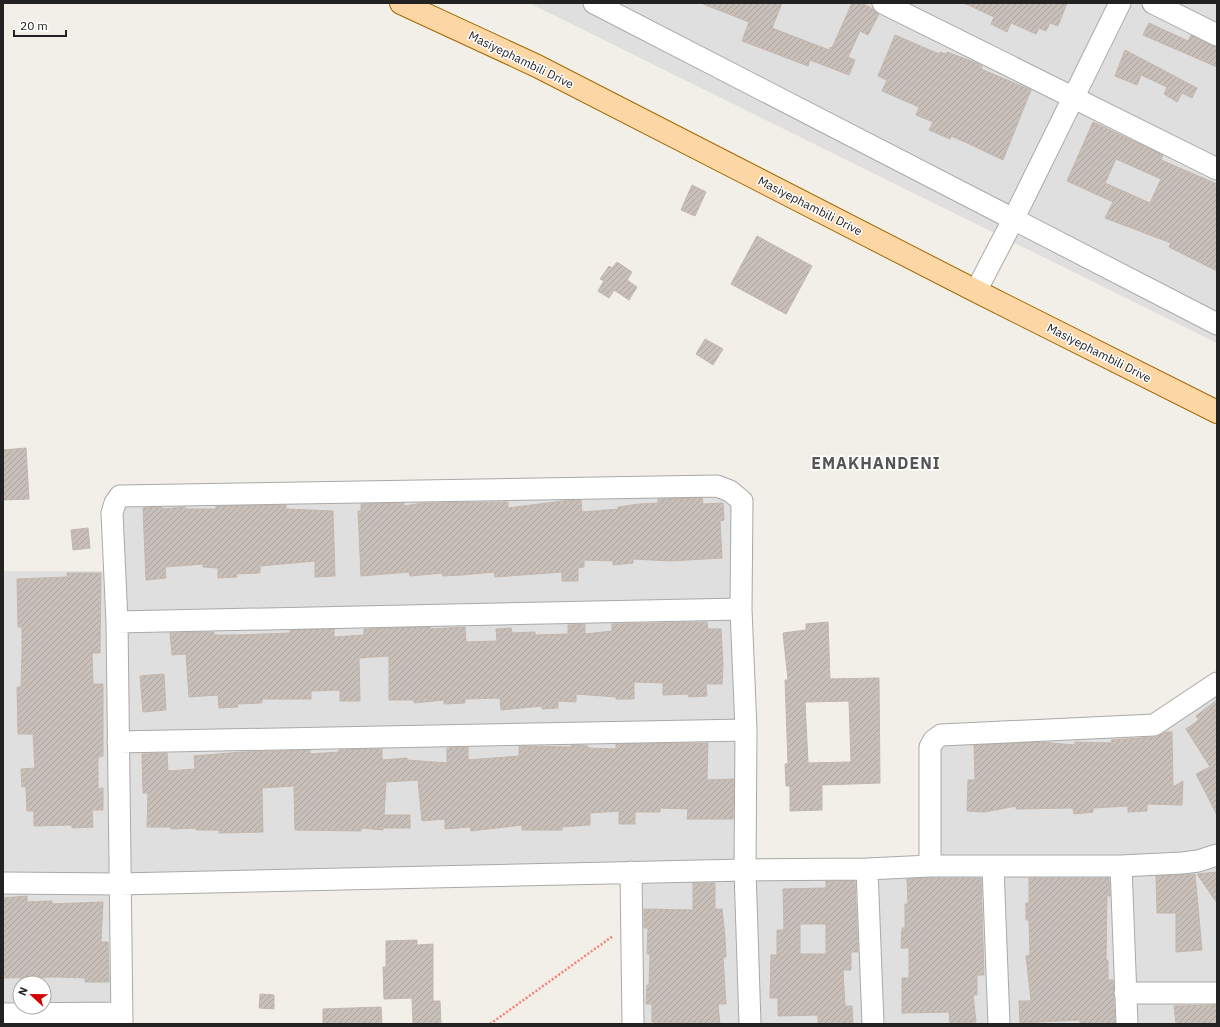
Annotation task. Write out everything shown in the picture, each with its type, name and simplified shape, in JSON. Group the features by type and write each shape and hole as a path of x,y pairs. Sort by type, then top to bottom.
{"main road":[{"name":"Masiyephambili Drive","path":"401,3 537,66 976,291 1217,412"}],"street":[{"path":"594,3 622,9 1014,218 1217,324"},
{"path":"883,3 1217,169"},
{"path":"976,291 1014,218 1120,3"},
{"path":"1153,3 1217,35"},
{"path":"3,1014 121,1018 117,622 112,513 115,503 120,496 717,486 730,491 742,501 741,609 746,730 745,870 750,1024"},
{"path":"117,622 741,609"},
{"path":"930,866 930,747 937,737 941,735 1154,725 1217,683"},
{"path":"118,742 746,730"},
{"path":"3,883 120,884 631,872 867,869 930,866 1121,866 1187,863 1217,855"},
{"path":"1121,866 1127,1024"},
{"path":"993,867 999,1024"},
{"path":"867,869 873,1024"},
{"path":"631,872 633,1024"},
{"path":"1125,994 1217,993"}],"path":[{"path":"490,1024 632,923"}],"shaded area":[{"path":"529,3 1217,3 1217,343"},
{"path":"716,491 737,502 744,873 932,871 935,748 942,739 1153,729 1217,687 1217,1024 636,1024 634,870 117,881 120,1024 3,1024 3,571 119,571 122,499"}],"building":[{"path":"782,3 772,28 829,50 830,47 832,48 852,3 861,3 879,14 868,35 860,31 848,57 855,60 849,75 810,60 808,66 742,41 749,22 703,4"},
{"path":"964,3 1067,3 1058,26 1050,23 1046,31 1039,28 1036,34 1011,23 1007,32 991,24 994,17"},
{"path":"1149,23 1188,41 1191,35 1217,47 1217,67 1143,35"},
{"path":"895,35 939,54 940,52 946,54 947,52 979,64 982,66 981,69 1031,90 1003,160 951,136 950,139 929,130 933,122 916,115 919,107 882,91 887,80 878,76"},
{"path":"1125,50 1197,88 1192,98 1182,93 1177,102 1164,94 1167,87 1141,75 1137,85 1115,76"},
{"path":"1093,122 1163,155 1161,160 1217,184 1217,271 1169,247 1171,243 1105,218 1113,202 1067,181","holes":["1116,159 1161,179 1150,203 1105,183"]},
{"path":"692,185 706,192 695,216 681,210"},
{"path":"757,236 812,266 786,314 731,284"},
{"path":"617,262 632,272 627,280 637,287 629,300 614,290 609,298 598,291 604,281 600,279 609,266 612,268"},
{"path":"705,339 723,349 713,365 696,354"},
{"path":"26,448 29,499 3,500 3,450"},
{"path":"702,498 703,504 723,503 724,520 720,521 722,558 670,561 633,559 633,563 613,565 613,561 584,560 584,567 578,568 578,581 562,581 562,572 495,577 494,572 443,576 442,573 410,576 409,572 361,576 358,511 361,511 361,504 404,503 404,506 423,503 508,502 508,508 581,500 582,512 618,509 618,507 658,503 658,499"},
{"path":"286,505 286,509 333,511 335,576 315,577 315,561 260,566 260,573 236,574 237,577 218,578 218,568 203,567 203,564 165,567 166,578 146,580 143,508 162,507 162,509 185,507 185,509 216,509 216,506"},
{"path":"88,528 90,548 73,550 71,530"},
{"path":"67,573 101,573 100,653 92,653 93,684 103,684 103,756 98,757 98,789 103,788 103,810 92,810 93,827 72,828 72,825 34,826 34,811 27,811 26,786 22,787 21,769 35,768 33,734 18,734 17,687 21,687 22,627 18,627 17,579 67,577"},
{"path":"707,622 708,629 721,629 723,665 722,684 706,684 707,696 689,697 688,694 663,695 663,683 634,682 634,699 616,699 616,697 576,694 576,702 558,701 558,708 542,709 542,706 501,710 500,698 465,699 465,703 444,704 444,700 414,703 414,700 389,700 389,656 359,658 360,701 340,701 340,690 311,691 311,699 262,699 262,703 237,704 238,707 219,708 218,695 189,697 186,654 172,655 170,633 214,632 214,635 238,635 290,633 290,630 334,629 334,637 364,635 364,629 430,627 430,629 465,627 466,642 497,641 496,629 511,628 512,633 535,632 535,635 568,634 568,625 585,624 585,634 612,631 612,624"},
{"path":"828,622 830,679 879,678 880,783 822,785 822,810 790,811 790,786 786,786 785,764 788,764 785,680 788,680 783,633 806,630 806,624","holes":["849,701 851,762 808,763 805,702"]},
{"path":"164,674 166,710 143,712 140,676"},
{"path":"1217,700 1217,815 1196,774 1210,767 1186,729 1199,720 1196,716"},
{"path":"1165,732 1172,732 1173,787 1183,781 1182,805 1147,804 1147,811 1128,812 1128,806 1093,808 1093,812 1074,814 1073,808 1016,809 1016,806 985,812 967,811 968,780 975,780 974,745 1040,742 1075,745 1075,742 1112,743 1111,740 1155,737"},
{"path":"708,743 707,780 734,779 733,819 687,819 688,809 660,808 660,812 635,812 635,824 619,824 619,811 590,813 590,825 562,827 562,830 522,830 522,825 471,831 470,827 445,829 445,819 422,821 418,780 386,782 384,815 410,815 410,828 383,828 383,830 361,828 361,831 295,830 294,786 262,788 263,832 219,833 219,830 196,830 196,828 171,829 171,827 147,827 148,793 143,793 142,754 167,753 168,771 195,769 194,756 242,752 310,750 310,754 339,752 339,750 382,749 382,760 407,758 407,760 447,763 447,748 468,747 468,760 519,756 519,746 571,747 571,745 577,745 588,746 588,748 616,749 616,744"},
{"path":"1217,872 1217,903 1197,874"},
{"path":"1195,874 1202,950 1176,952 1176,913 1157,913 1156,876"},
{"path":"981,878 984,975 977,975 977,995 973,995 976,1022 950,1024 949,1012 902,1013 902,978 909,978 909,948 901,948 902,928 905,928 905,904 908,904 907,879"},
{"path":"1029,878 1109,878 1110,896 1107,896 1106,960 1108,960 1108,980 1113,980 1115,1024 1080,1024 1080,1020 1020,1023 1019,1001 1031,1001 1026,956 1030,955 1029,920 1026,920 1026,903 1029,903"},
{"path":"826,881 855,881 858,952 851,952 851,970 843,970 845,1006 852,1006 853,1024 818,1024 818,1015 778,1016 778,998 770,998 771,955 777,955 777,930 784,930 783,889 826,888","holes":["800,924 826,924 826,954 800,954"]},
{"path":"693,883 715,883 715,909 722,909 725,936 726,957 723,957 726,1004 718,1004 720,1024 652,1022 652,1004 646,1004 647,985 649,985 650,954 647,954 648,928 644,928 644,909 693,910"},
{"path":"27,896 27,902 52,901 52,904 103,902 101,942 108,942 109,982 85,982 85,978 52,977 52,975 12,975 12,978 3,978 3,898"},
{"path":"417,940 417,945 433,944 433,1001 440,1001 441,1024 413,1024 412,998 384,999 383,967 386,967 386,941"},
{"path":"260,994 274,995 274,1009 259,1008"},
{"path":"1217,1005 1217,1024 1176,1024 1174,1006"},
{"path":"381,1007 382,1024 323,1024 323,1009"}],"district":[{"name":"EMAKHANDENI","path":"876,463"}]}
